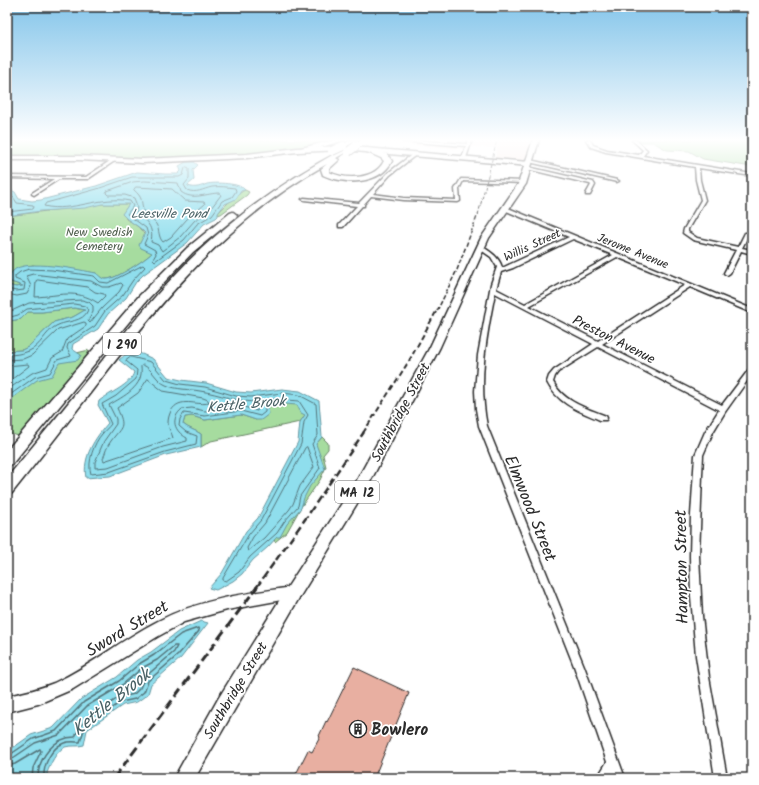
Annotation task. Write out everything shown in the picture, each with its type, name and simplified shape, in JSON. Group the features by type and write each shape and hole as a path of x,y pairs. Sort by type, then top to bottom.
{"highway":[{"name":"I 290","path":"7,460 138,304 190,250 220,224 255,198 289,177"},
{"name":"I 290","path":"7,489 155,304 197,258 230,228 271,196 300,177"},
{"path":"335,177 360,178 365,177"}],"main road":[{"name":"Southbridge Street","path":"184,778 225,706 293,593 362,484 435,347 489,232 506,209 525,177"},
{"name":"Sword Street","path":"7,704 48,693 68,684 143,636 183,616 233,601 293,593"}],"street":[{"path":"7,177 89,178 91,177"},
{"path":"34,194 59,177"},
{"path":"341,226 388,177"},
{"path":"571,177 592,183 593,185 588,194"},
{"path":"594,177 617,181"},
{"path":"698,177 703,200 685,233 688,236 752,252"},
{"path":"370,195 404,199 458,200 457,189 462,180 523,182"},
{"path":"304,199 362,205"},
{"name":"Jerome Avenue","path":"506,209 752,311"},
{"path":"727,273 738,248 747,234"},
{"name":"Willis Street","path":"499,271 511,267 573,237"},
{"path":"481,248 488,251 494,257 498,263 499,271"},
{"path":"526,306 618,255"},
{"name":"Elmwood Street","path":"499,271 493,290 478,381 479,402 483,426 579,666 619,778"},
{"path":"603,418 565,400 553,390 550,382 552,376 556,371 689,285"},
{"name":"Preston Avenue","path":"493,290 724,409"},
{"name":"Hampton Street","path":"721,778 699,635 695,543 699,455 703,445 724,409 752,369"},
{"path":"603,778 614,763"}],"green space":[{"path":"245,190 249,192 247,195 221,214 217,215 230,201"},
{"name":"New Swedish Cemetery","path":"102,204 129,204 125,210 126,219 140,229 148,241 152,253 130,269 117,276 107,279 101,278 96,273 32,265 11,282 23,286 16,287 7,285 7,216"},
{"path":"74,308 85,310 73,317 54,322 28,347 22,350 7,351 7,323 10,321 21,319 28,312 42,312"},
{"path":"89,350 85,361 23,437 7,433 7,383 60,357"},
{"path":"274,401 303,404 305,415 300,422 211,441 201,447 201,434 183,424 185,417 192,416 205,420 241,415 256,420"},
{"path":"322,437 328,443 328,449 323,455 326,467 320,480 301,507 287,532 275,542 274,539 316,444"}],"water":[{"name":"Leesville Pond","path":"123,177 194,177 194,180 188,186 196,187 211,183 221,183 233,184 245,190 241,191 236,199 225,204 218,213 218,216 204,224 187,243 143,275 136,282 126,298 108,314 98,329 73,344 72,349 81,355 78,360 59,363 52,376 37,380 7,402 7,351 22,350 28,347 54,322 73,317 85,310 74,308 42,312 28,312 21,319 7,323 7,285 16,287 23,286 11,282 9,279 11,273 19,267 40,265 96,273 102,278 107,279 123,273 152,253 141,248 139,245 145,233 122,214 129,204 102,204 85,208 41,211 7,216 7,188 15,192 19,199 32,201 96,186"},
{"name":"Kettle Brook","path":"130,353 142,354 153,359 168,377 206,383 236,392 251,393 282,389 300,391 319,401 322,437 316,444 325,469 310,486 301,508 287,524 280,537 277,537 253,560 242,574 233,581 216,590 209,588 222,573 246,531 258,518 298,442 300,422 305,415 301,413 297,405 274,403 268,407 269,414 261,420 256,420 241,415 205,420 192,416 185,417 183,424 201,434 201,447 166,455 110,476 86,478 85,470 88,455 94,441 108,423 98,405 99,401 124,385 132,377 134,372 119,360"},
{"name":"Kettle Brook","path":"201,621 208,623 181,658 151,684 148,694 137,702 123,705 87,730 84,745 67,746 62,749 56,755 50,766 47,773 49,778 7,778 7,752 31,735 53,728 81,699 117,677 137,660 151,652 179,631"}],"building":[{"name":"Bowlero","path":"354,667 409,693 374,778 299,778 295,776 308,750 312,752"}],"railway":[{"path":"478,215 488,177"},
{"path":"437,311 457,270 478,214"},
{"path":"363,433 409,361 437,310"},
{"path":"256,588 308,515 364,432"},
{"path":"114,778 257,587"}],"place":[{"name":"Bowlero","path":"358,729"}]}
